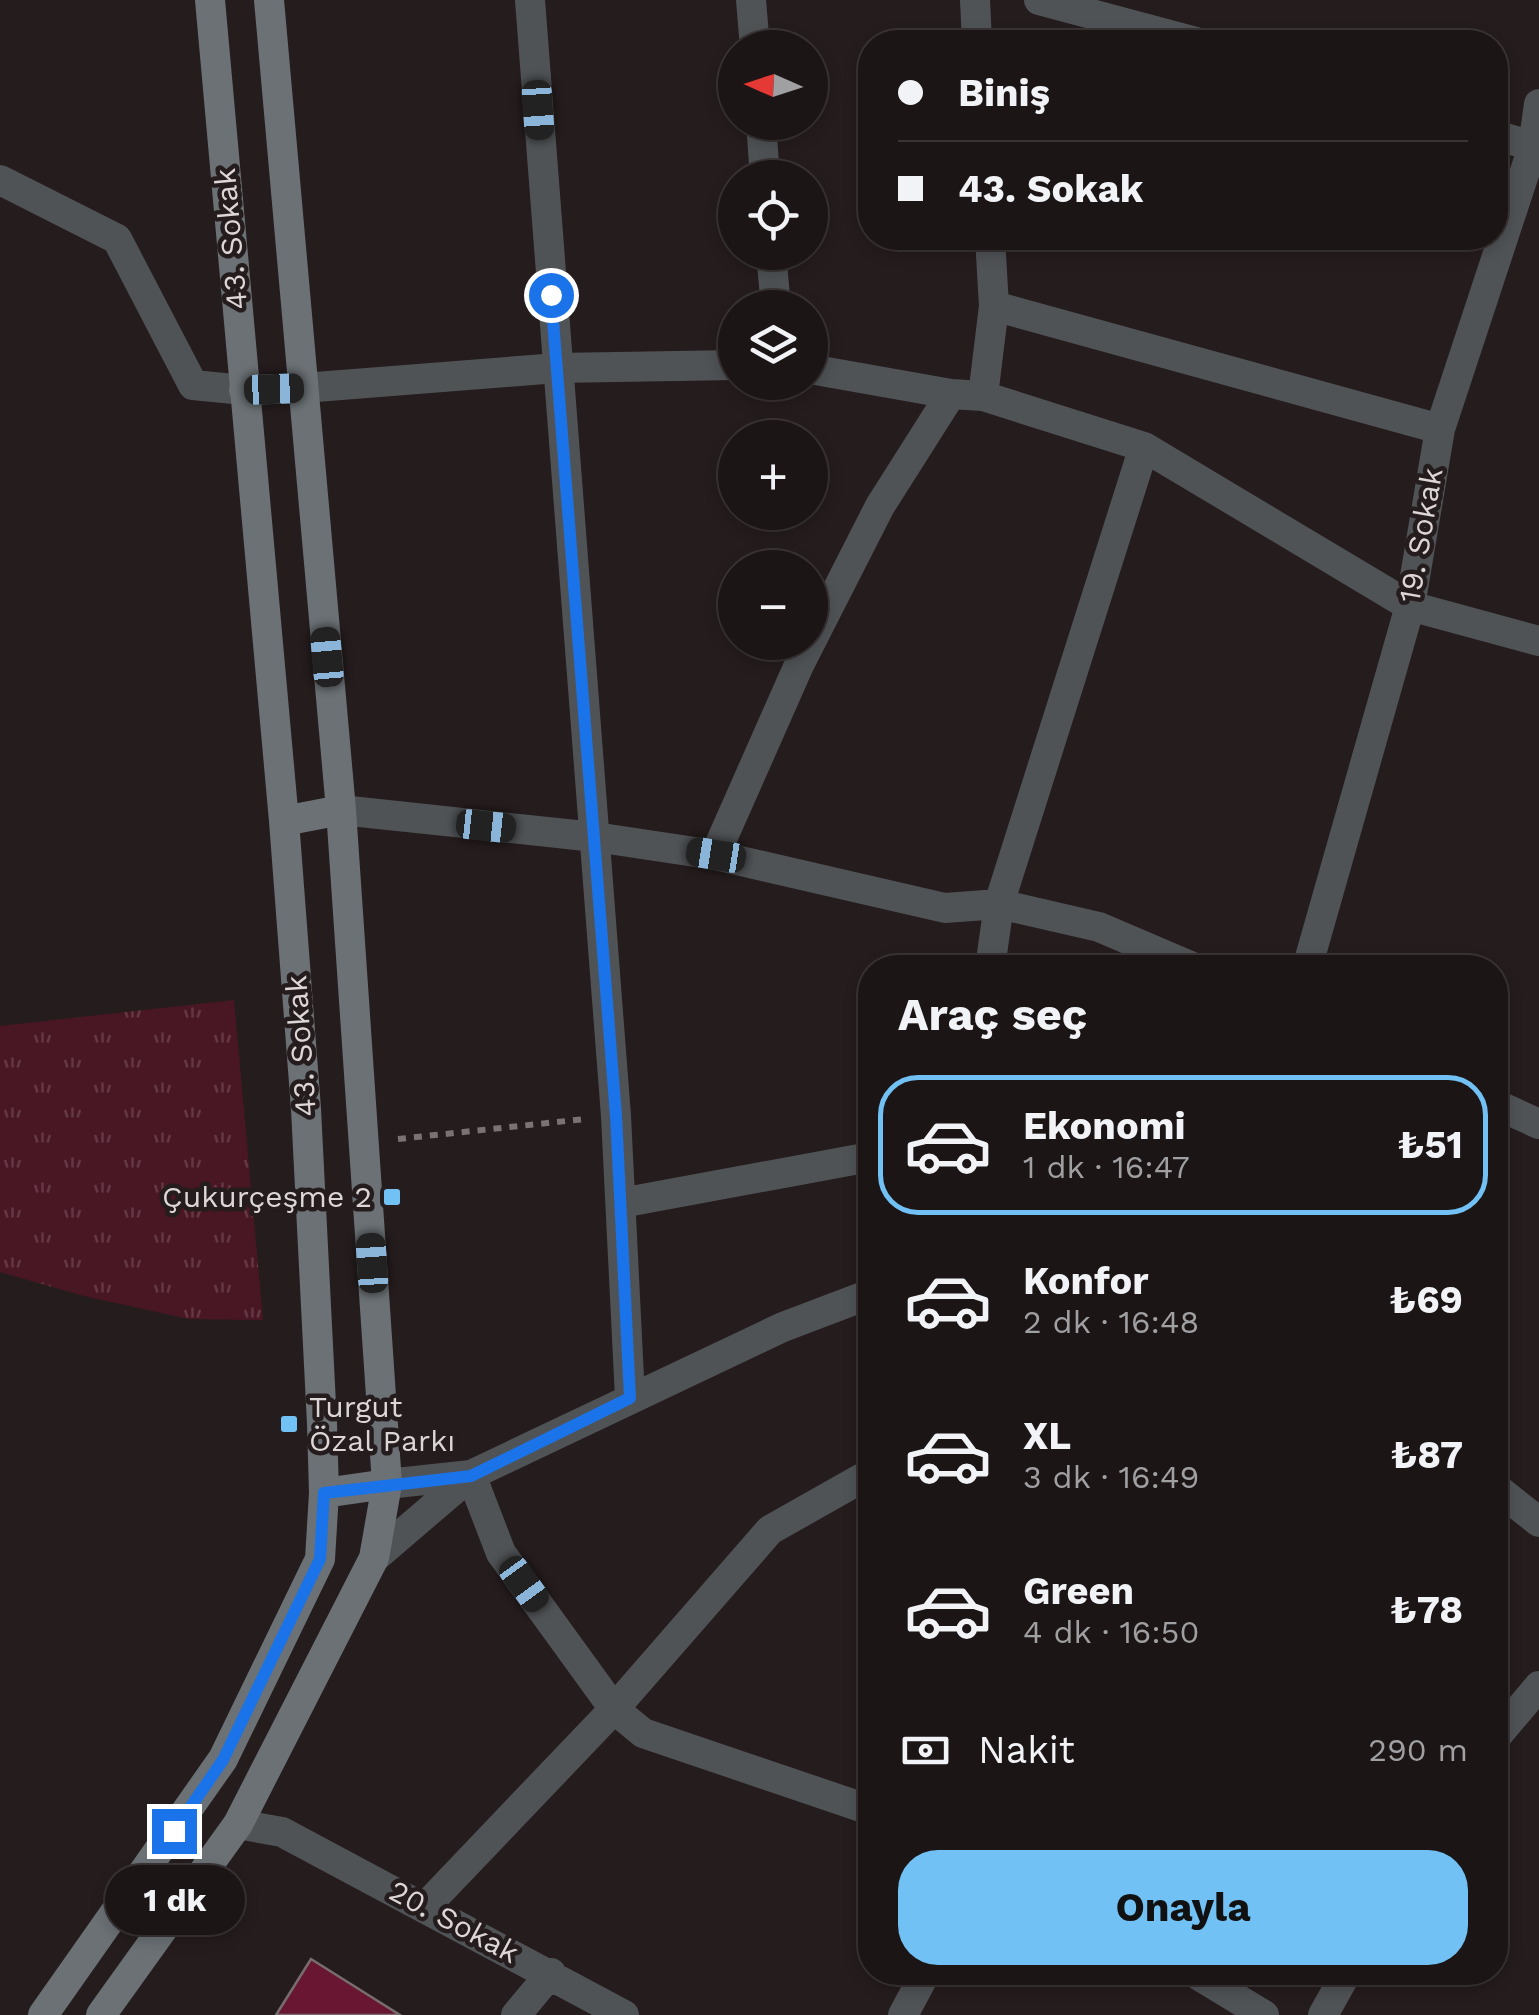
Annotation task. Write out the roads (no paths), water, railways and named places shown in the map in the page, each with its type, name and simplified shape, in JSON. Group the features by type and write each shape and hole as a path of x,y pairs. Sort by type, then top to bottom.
{"street":[{"name":"43. Sokak","path":"42,2015 223,1760 320,1559 324,1493 306,1110 210,0"},
{"name":"43. Sokak","path":"100,2015 244,1811 374,1558 387,1484 340,810 269,0"},
{"path":"530,0 616,1116 630,1398"},
{"path":"751,0 754,30"},
{"path":"975,0 977,30"},
{"path":"1039,0 1151,30"},
{"name":"19. Sokak","path":"1508,229 1536,147 1539,104"},
{"path":"1508,139 1536,147"},
{"path":"0,180 117,239 193,385 244,390 304,388 557,368 718,365"},
{"path":"983,396 994,306 991,250"},
{"name":"19. Sokak","path":"1311,955 1410,606 1440,429 1501,250"},
{"path":"994,306 1440,429"},
{"path":"828,372 983,396 1144,447 1410,606 1539,641"},
{"path":"716,855 800,664 844,576 880,506 951,394"},
{"path":"992,955 1000,904 1144,447"},
{"path":"284,821 340,810 595,837 716,855 946,908 1000,904 1099,927 1165,955"},
{"path":"1508,1110 1539,1124"},
{"path":"621,1202 858,1158"},
{"path":"320,1559 374,1558 471,1476 783,1327 858,1299"},
{"path":"324,1493 471,1476"},
{"path":"471,1476 501,1554 614,1709 642,1733 858,1806"},
{"path":"425,1907 614,1709 770,1530 858,1480"},
{"path":"1508,1497 1539,1522"},
{"path":"1508,1723 1539,1686"},
{"path":"223,1760 244,1811"},
{"path":"196,1800 244,1811"},
{"name":"20. Sokak","path":"244,1811 624,2015"},
{"path":"516,2015 551,1973"},
{"path":"903,2015 919,1985"},
{"path":"1214,1985 1264,2015"},
{"path":"1323,2015 1340,1985"}],"place":[{"name":"Çukurçeşme 2","path":"392,1197"},
{"name":"Turgut Özal Parkı","path":"289,1424"}]}
